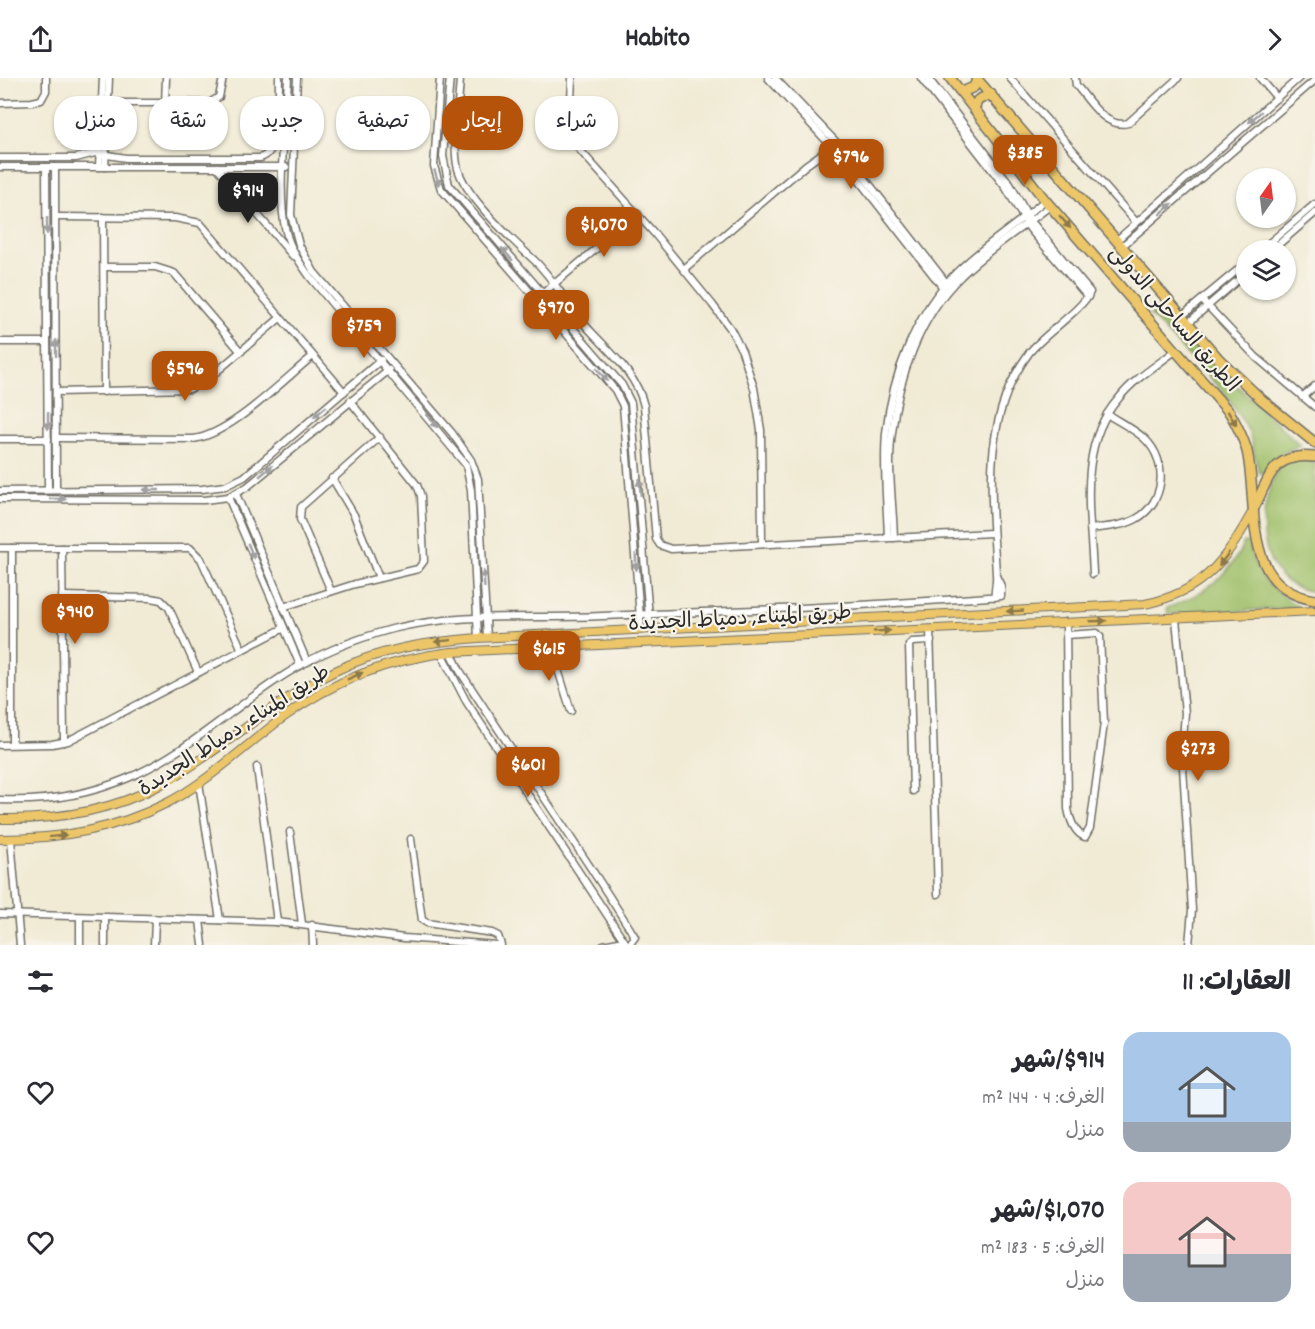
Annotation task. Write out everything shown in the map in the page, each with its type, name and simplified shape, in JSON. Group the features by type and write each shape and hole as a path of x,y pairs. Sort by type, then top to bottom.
{"highway":[{"name":"الطريق الساحلى الدولى","path":"950,78 1048,203 1219,399 1240,432 1247,452 1258,548 1270,573 1294,593 1315,600"},
{"name":"الطريق الساحلى الدولى","path":"977,78 1118,244 1238,379 1315,443"},
{"path":"962,92 974,87 977,78"},
{"path":"974,108 978,100 991,94"},
{"path":"1254,509 1277,464 1296,455 1315,457"}],"main road":[{"name":"طريق الميناء, دمياط الجديدة","path":"0,819 73,815 137,795 177,774 279,705 333,672 389,650 419,644 482,638 1159,602 1184,592 1218,567 1236,543 1254,509"},
{"name":"طريق الميناء, دمياط الجديدة","path":"0,839 55,837 125,821 169,802 199,783 285,716 336,685 392,663 441,653 1315,611"},
{"path":"711,626 715,632 712,639"},
{"path":"724,626 720,631 724,639"}],"street":[{"path":"0,103 41,100 46,91 46,78"},
{"path":"103,78 103,153"},
{"path":"108,96 109,78"},
{"path":"165,96 166,78"},
{"path":"219,96 223,78"},
{"path":"0,158 75,158 103,153 132,159 266,157 276,143 279,78"},
{"path":"288,78 283,218 292,249 300,264"},
{"path":"297,78 291,215 306,259 415,396 462,459 468,472 477,618 482,638"},
{"path":"440,78 434,166 441,189 615,390 623,406 639,615 645,629"},
{"path":"450,78 443,166 449,185 622,385 631,403 641,498 648,615 645,629"},
{"path":"460,78 456,159 460,175 496,221 557,286 581,320 633,379 640,391 644,406 657,538 660,545 667,549 992,532"},
{"path":"572,78 570,123 575,142 684,269 730,328 751,379 762,444 762,544"},
{"path":"768,78 832,146 946,288"},
{"path":"775,78 839,145 946,288"},
{"path":"0,800 39,800 67,796 129,778 168,757 303,664 351,642 393,629 437,621 477,618 648,615 995,597 997,578 992,532 992,454 998,421 1008,389 1036,344 1088,297 1089,288 1025,219 1006,188 921,78"},
{"path":"928,78 1010,184 1025,219"},
{"path":"1010,78 1136,222"},
{"path":"1075,78 1076,86 1108,121 1118,125 1128,123 1178,78"},
{"path":"1260,78 1277,98"},
{"path":"1118,244 1136,222 1299,78"},
{"path":"1118,244 1315,80"},
{"path":"684,269 832,146 839,145"},
{"path":"102,167 103,150"},
{"path":"0,167 293,167"},
{"path":"46,167 48,490"},
{"path":"55,167 56,490"},
{"path":"217,167 389,370 466,452 475,469 486,618 482,638"},
{"path":"891,538 891,442 899,392 914,349 946,288 1025,219 1048,203"},
{"path":"1273,240 1315,204"},
{"path":"1284,240 1315,213"},
{"path":"544,296 638,214"},
{"path":"56,217 181,218 200,223 344,392"},
{"path":"103,218 104,392"},
{"path":"104,267 155,267 174,273 241,352"},
{"path":"1185,320 1202,300 1236,271"},
{"path":"1185,320 1208,306 1236,282"},
{"path":"1202,300 1241,343 1315,407"},
{"path":"56,392 190,389 203,383 280,318"},
{"path":"0,342 47,342"},
{"path":"1093,574 1091,458 1100,427 1107,414 1127,389 1176,351"},
{"path":"56,438 193,439 207,436 225,427 313,356"},
{"path":"0,490 202,489 225,486 244,477 381,360"},
{"path":"0,499 204,500 228,497 236,494 389,370"},
{"path":"1302,397 1315,386"},
{"path":"283,607 331,591 418,569 424,561 419,490 412,477 350,401"},
{"path":"1091,529 1124,524 1136,518 1152,504 1160,487 1161,474 1153,448 1145,439 1107,414"},
{"path":"331,591 300,519 299,511 305,501 380,437"},
{"path":"0,439 48,439"},
{"path":"332,478 357,522 379,578"},
{"path":"236,494 283,607 303,664"},
{"path":"228,497 284,628 303,664"},
{"path":"0,549 179,546 195,551 201,559 242,650"},
{"path":"12,548 12,744"},
{"path":"62,548 64,742"},
{"path":"62,596 161,600 170,608 198,672"},
{"path":"1176,619 1185,713 1182,746 1193,923 1189,945"},
{"path":"1066,622 1066,635 1068,808 1073,826 1078,834 1085,837 1090,828 1104,723 1100,636 1097,633 1066,635"},
{"path":"0,745 64,742 284,628"},
{"path":"930,629 938,894"},
{"path":"913,792 909,646 912,642 931,641"},
{"path":"554,647 555,660 571,711"},
{"path":"451,652 460,671 538,792 594,870 636,937 627,944 603,945"},
{"path":"441,653 452,679 627,944"},
{"path":"257,767 277,922"},
{"path":"199,783 220,920"},
{"path":"291,832 302,924"},
{"path":"11,839 20,945"},
{"path":"411,839 421,917 425,922 492,933 498,936 501,945"},
{"path":"0,914 277,922 404,938 496,945"},
{"path":"80,917 80,945"},
{"path":"105,918 105,945"},
{"path":"154,945 155,919"},
{"path":"200,920 203,945"},
{"path":"312,925 313,945"},
{"path":"445,940 446,926"}],"green space":[{"path":"1163,305 1212,362 1300,445 1277,456 1263,472 1259,473 1249,432 1227,396 1150,315"},
{"path":"1303,458 1315,464 1315,592 1294,586 1279,574 1269,558 1264,539 1267,498 1274,478 1283,462"},
{"path":"1244,542 1249,542 1253,560 1266,582 1299,608 1168,614 1167,608 1203,591 1222,575 1231,565"}]}
